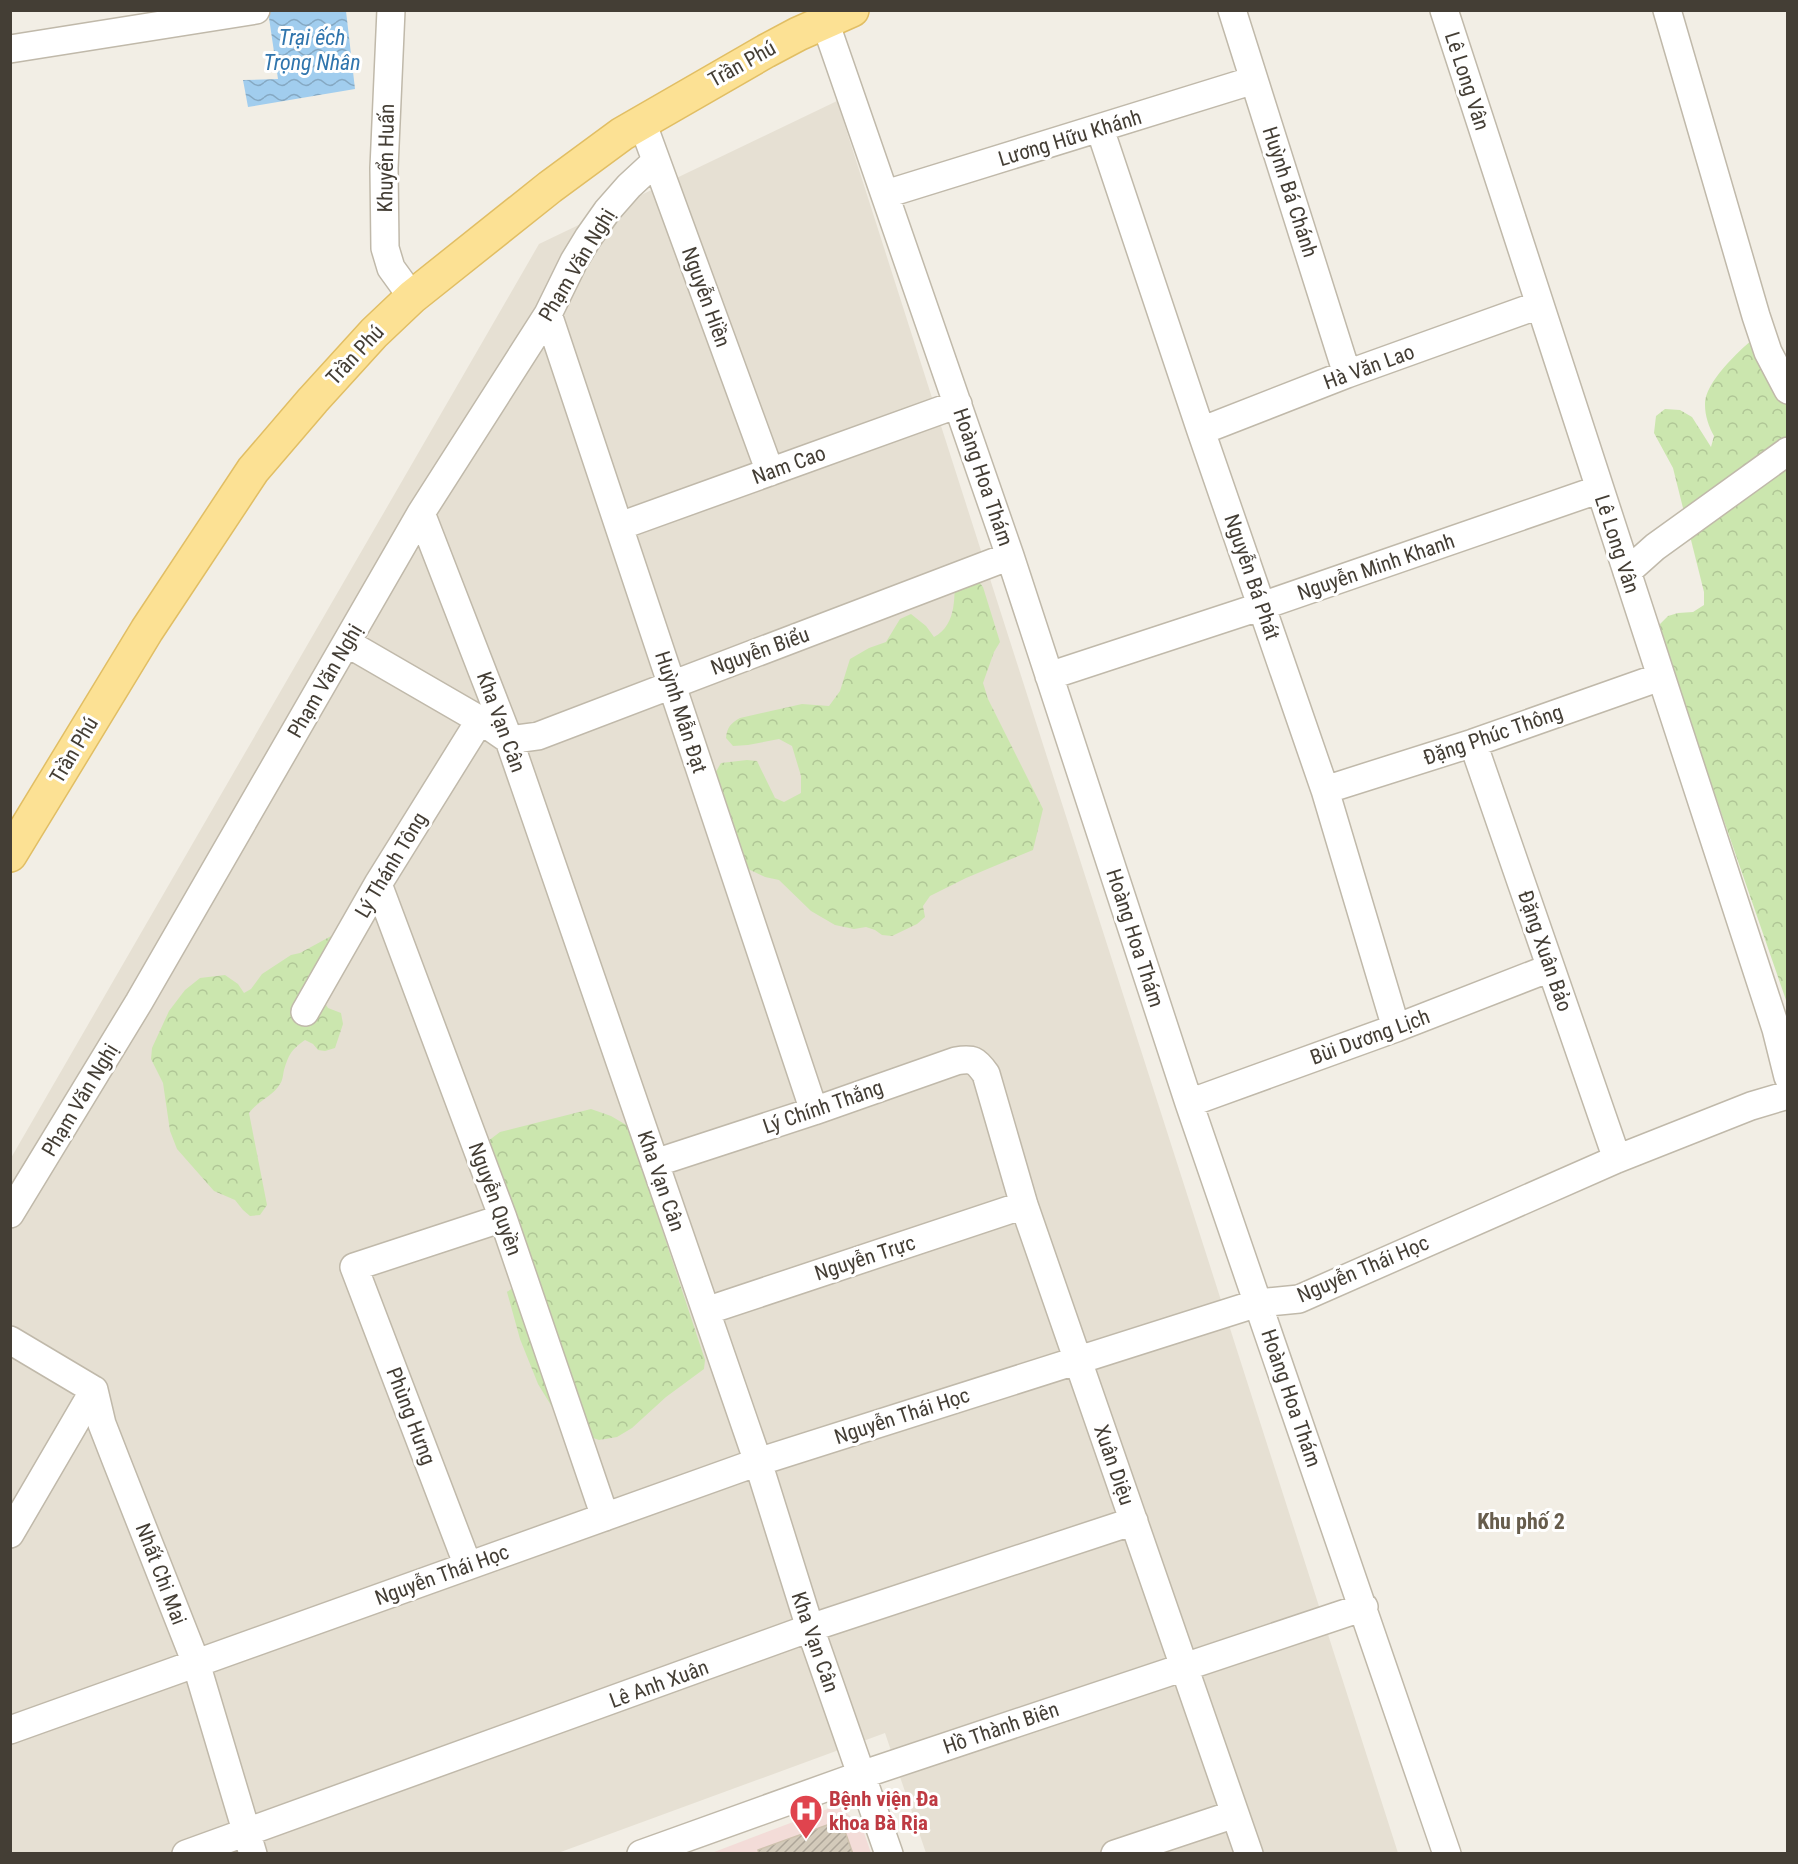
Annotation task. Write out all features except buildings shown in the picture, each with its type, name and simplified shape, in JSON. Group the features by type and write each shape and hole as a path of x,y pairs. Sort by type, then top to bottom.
{"main road":[{"name":"Trần Phú","path":"10,855 147,630 253,470 366,341 412,297 550,187 622,134 756,56 839,16"}],"street":[{"path":"10,49 256,10"},
{"name":"Khuyển Huấn","path":"391,10 384,168 385,248 391,268 412,297"},
{"name":"Huỳnh Bá Chánh","path":"1232,10 1347,374"},
{"name":"Lê Long Vân","path":"1444,10 1776,1029 1788,1077"},
{"path":"1667,10 1756,316 1768,352 1788,390"},
{"name":"Hoàng Hoa Thám","path":"839,16 886,194 1010,556 1189,1103 1447,1854"},
{"name":"Lương Hữu Khánh","path":"886,194 1254,80"},
{"name":"Nguyễn Hiền","path":"642,122 770,472"},
{"name":"Nguyễn Bá Phát","path":"1100,129 1201,431 1326,790 1396,1028"},
{"name":"Phạm Văn Nghị","path":"10,1214 139,1002 421,513 548,314 588,238 607,211 656,160"},
{"name":"Hà Văn Lao","path":"1201,431 1347,374 1539,305"},
{"name":"Huỳnh Mẫn Đạt","path":"548,314 814,1111"},
{"name":"Nam Cao","path":"620,526 958,404"},
{"path":"1627,572 1655,546 1788,451"},
{"name":"Nguyễn Minh Khanh","path":"1049,676 1262,606 1600,489"},
{"name":"Kha Vạn Cân","path":"421,513 509,740 758,1462 810,1628 889,1854"},
{"name":"Nguyễn Biểu","path":"509,740 538,736 1010,556"},
{"path":"347,643 480,720 509,740"},
{"name":"Đặng Phúc Thông","path":"1326,790 1473,743 1660,677"},
{"name":"Lý Thánh Tông","path":"305,1012 378,884 480,720"},
{"name":"Đặng Xuân Bảo","path":"1473,743 1617,1159"},
{"name":"Nguyễn Quyền","path":"378,884 503,1218 605,1517"},
{"name":"Bùi Dương Lịch","path":"1189,1103 1396,1028 1550,968"},
{"name":"Lý Chính Thắng","path":"655,1163 956,1061 970,1059 979,1064 986,1074"},
{"name":"Xuân Diệu","path":"986,1074 1024,1205 1249,1854"},
{"name":"Nguyễn Thái Học","path":"10,1730 758,1462 1258,1303 1299,1299 1617,1159 1751,1106 1788,1095"},
{"name":"Nguyễn Trực","path":"706,1311 1024,1205"},
{"name":"Phùng Hưng","path":"468,1566 354,1267 503,1218"},
{"path":"10,1340 94,1390 10,1534"},
{"name":"Nhất Chi Mai","path":"94,1390 102,1424 196,1664 250,1843"},
{"name":"Lê Anh Xuân","path":"186,1854 250,1843 810,1628 1134,1521"},
{"name":"Hồ Thành Biên","path":"641,1854 861,1775 1364,1608"},
{"path":"1115,1854 1235,1814"}],"shaded area":[{"path":"837,101 1398,1853 926,1853 885,1733 558,1853 11,1854 11,1158 539,244"},
{"name":"Bệnh viện Đa khoa Bà Rịa","path":"838,1805 862,1827 871,1853 709,1854"}],"green space":[{"path":"1754,338 1787,387 1787,1003 1657,627 1668,616 1693,612 1704,605 1704,592 1673,468 1654,433 1656,416 1665,409 1680,410 1692,417 1711,447 1714,436 1706,413 1706,396 1723,368"},
{"path":"965,564 983,587 1000,642 983,683 988,699 1043,809 1033,850 930,896 923,906 925,917 917,924 892,936 882,935 866,927 854,929 835,925 811,911 779,880 765,877 746,868 714,775 721,763 757,761 775,798 784,802 801,793 801,776 792,746 779,739 733,746 726,738 728,728 740,718 802,704 829,706 840,691 850,659 869,648 886,642 900,619 911,614 926,626 934,637 942,631 951,617 955,571"},
{"path":"333,935 350,950 324,1002 328,1008 341,1013 343,1024 335,1048 325,1051 318,1050 305,1040 297,1047 289,1056 282,1081 277,1088 249,1113 267,1205 260,1215 250,1216 235,1200 214,1191 177,1149 170,1131 163,1083 151,1059 152,1048 169,1011 185,990 200,978 225,975 238,984 244,993 251,989 262,974 291,955 300,953"},
{"path":"591,1109 611,1116 628,1126 705,1360 704,1369 666,1397 632,1428 617,1437 599,1440 567,1429 538,1384 520,1339 507,1292 533,1274 488,1141 500,1132"}],"water":[{"name":"Trại ếch Trọng Nhân","path":"268,11 346,11 355,89 248,107 243,80 278,79"}],"place":[{"name":"Bệnh viện Đa khoa Bà Rịa","path":"806,1840"}],"district":[{"name":"Khu phố 2","path":"1521,1521"}]}
